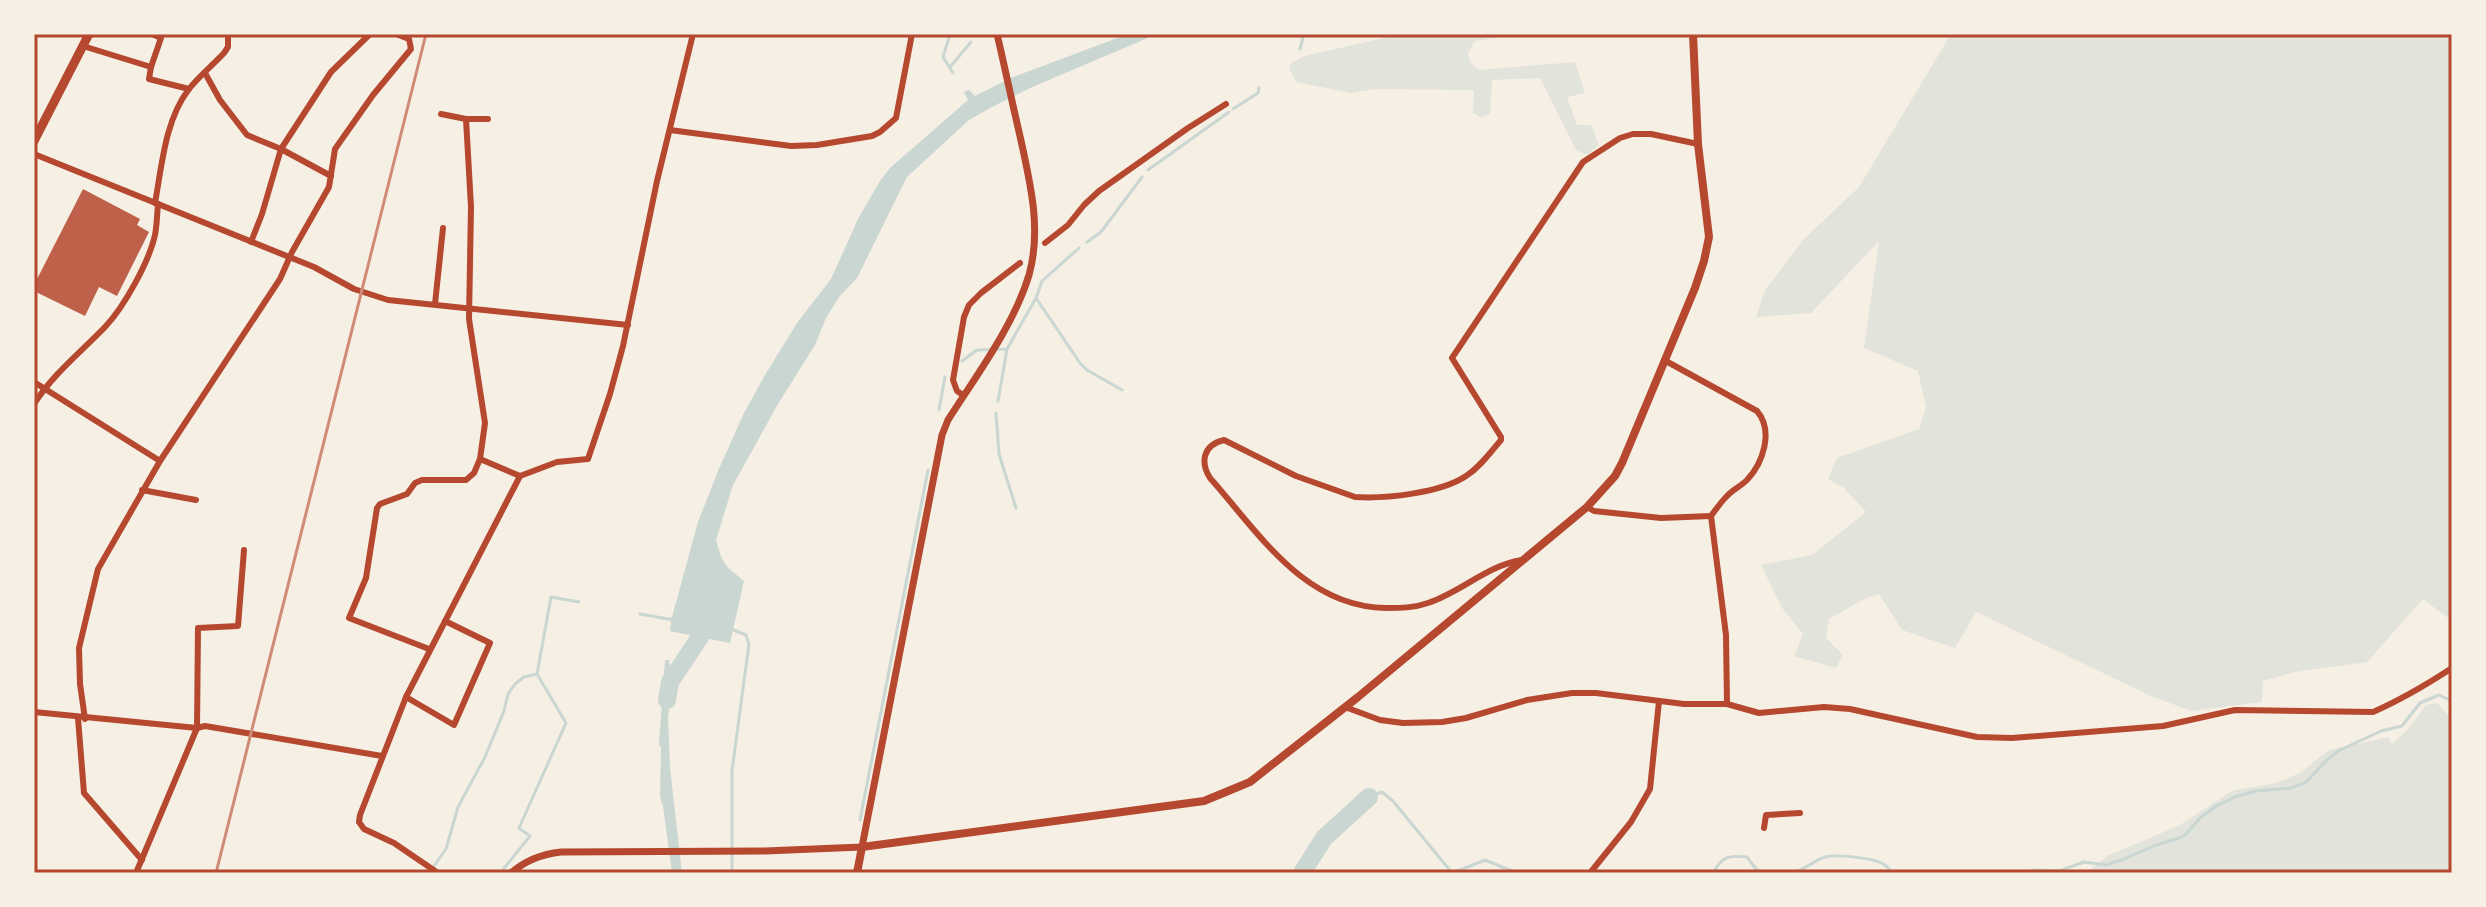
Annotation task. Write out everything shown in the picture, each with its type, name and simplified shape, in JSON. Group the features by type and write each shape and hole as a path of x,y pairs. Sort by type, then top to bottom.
{"main road":[{"path":"34,141 89,34"},
{"path":"857,873 862,847 1204,801 1250,782 1587,507 1615,476 1622,463 1695,288 1709,237 1698,144 1693,34"}],"street":[{"path":"152,34 161,38 149,79 189,89"},
{"path":"34,404 44,387 107,325 136,280 155,237 167,140 175,114 189,89 228,47 228,34"},
{"path":"251,242 281,149 331,72 370,34"},
{"path":"142,860 84,793 79,648 98,569 160,461 280,279 324,199 335,149 373,95 411,49 409,39 396,34"},
{"path":"438,873 383,837 364,829 359,822 406,697 520,476 557,462 588,459 610,394 628,325 693,34"},
{"path":"670,130 791,146 872,136 896,118 912,34"},
{"path":"511,873 526,862 549,853 862,847 937,454 948,420 1009,321 1024,289 1032,261 1035,220 1029,177 997,34"},
{"path":"83,46 151,67"},
{"path":"205,73 220,100 247,135 281,149 331,177"},
{"path":"1045,243 1068,225 1099,191 1226,104"},
{"path":"441,114 488,119"},
{"path":"429,649 349,618 366,578 380,504 407,494 415,483 422,480 466,480 474,473 480,459 485,416 468,308 471,207 466,119"},
{"path":"1522,560 1497,567 1453,593 1422,605 1380,608 1342,600 1320,591 1292,570 1210,478 1203,464 1204,458 1211,445 1224,440 1296,476 1363,498 1380,498 1450,485 1469,475 1501,437 1452,358 1583,162 1620,138 1633,134 1651,134 1698,144"},
{"path":"34,154 290,257 354,289 388,300 628,325"},
{"path":"435,304 443,228"},
{"path":"963,395 957,391 953,380 966,311 981,293 1020,263"},
{"path":"1664,360 1757,411 1765,424 1765,445 1756,467 1711,516 1726,635 1727,704"},
{"path":"34,382 160,461"},
{"path":"480,459 520,476"},
{"path":"142,490 196,500"},
{"path":"1587,507 1594,511 1661,518 1711,516"},
{"path":"136,873 197,728 198,628 238,626 244,550"},
{"path":"406,697 454,725 490,643 445,621"},
{"path":"1345,707 1380,720 1442,722 1527,700 1572,693 1596,693 1659,701 1727,704 1759,713 1824,707 1850,709 1977,737 2012,738 2163,726 2235,710 2373,712 2452,668"},
{"path":"1590,873 1631,822 1650,789 1659,701"},
{"path":"34,712 197,728 205,726 382,756"},
{"path":"1764,828 1766,815 1800,813"}],"shaded area":[{"path":"1128,34 1171,34 1150,37 990,108 969,120 907,177 857,278 839,297 826,318 815,345 733,485 716,540 728,568 744,581 730,643 670,631 671,622 667,618 672,617 698,522 744,413 797,323 831,279 859,217 880,181 890,168 968,100 964,92 969,90 975,96 1011,78"},
{"path":"1402,34 1503,34 1501,37 1475,41 1468,53 1471,63 1479,70 1575,62 1585,93 1567,97 1577,125 1591,125 1599,145 1587,155 1576,150 1540,78 1492,80 1490,113 1482,118 1473,113 1474,90 1375,89 1351,93 1296,82 1289,67 1304,56"},
{"path":"1951,34 2452,34 2452,621 2423,599 2367,662 2295,672 2263,681 2262,702 2191,711 2151,696 1976,612 1955,648 1902,630 1879,594 1829,619 1826,638 1843,655 1836,668 1794,656 1803,634 1782,608 1761,565 1812,555 1866,512 1844,488 1828,479 1837,458 1919,429 1926,407 1918,371 1864,348 1879,241 1811,313 1756,317 1765,290 1804,239 1859,187"},
{"path":"665,660 669,660 673,690 668,716 670,768 682,873 672,873 660,797 659,744"},
{"path":"2437,703 2452,719 2452,873 2086,873 2107,856 2180,825 2232,791 2276,783 2300,773 2329,750 2388,737 2392,744 2426,705"}],"building":[{"path":"83,189 140,219 137,225 149,232 117,296 99,287 85,316 34,291 34,285"}],"waterway":[{"path":"950,34 943,57 953,73"},
{"path":"1300,49 1304,34"},
{"path":"950,67 971,42"},
{"path":"1233,109 1258,93 1259,88"},
{"path":"1148,170 1229,112"},
{"path":"1087,242 1101,232 1142,177"},
{"path":"962,361 977,350 1007,349 1036,298 1042,281 1079,248"},
{"path":"1036,298 1080,363 1122,390"},
{"path":"998,401 1007,349"},
{"path":"939,410 945,377"},
{"path":"996,413 999,454 1016,508"},
{"path":"860,820 928,470"},
{"path":"501,872 530,836 519,828 566,723 537,674 551,597 579,602"},
{"path":"640,614 668,619"},
{"path":"667,700 670,682 700,637 696,616"},
{"path":"731,629 746,635 749,644 732,771 732,873"},
{"path":"429,873 446,849 458,807 485,757 508,694 524,677 537,674"},
{"path":"2018,873 2059,871 2084,862 2106,865 2179,838 2216,806 2235,797 2256,791 2291,788 2306,782 2340,750 2381,731 2402,726 2420,703 2439,695 2452,701"},
{"path":"1369,797 1382,792 1393,801 1452,873"},
{"path":"1302,873 1324,838 1369,797"},
{"path":"1713,873 1723,860 1735,856 1747,857 1756,869 1765,873"},
{"path":"1790,873 1825,857 1837,856 1878,862 1893,873"},
{"path":"1453,873 1485,860 1517,873"}],"railway":[{"path":"216,873 426,34"}]}
